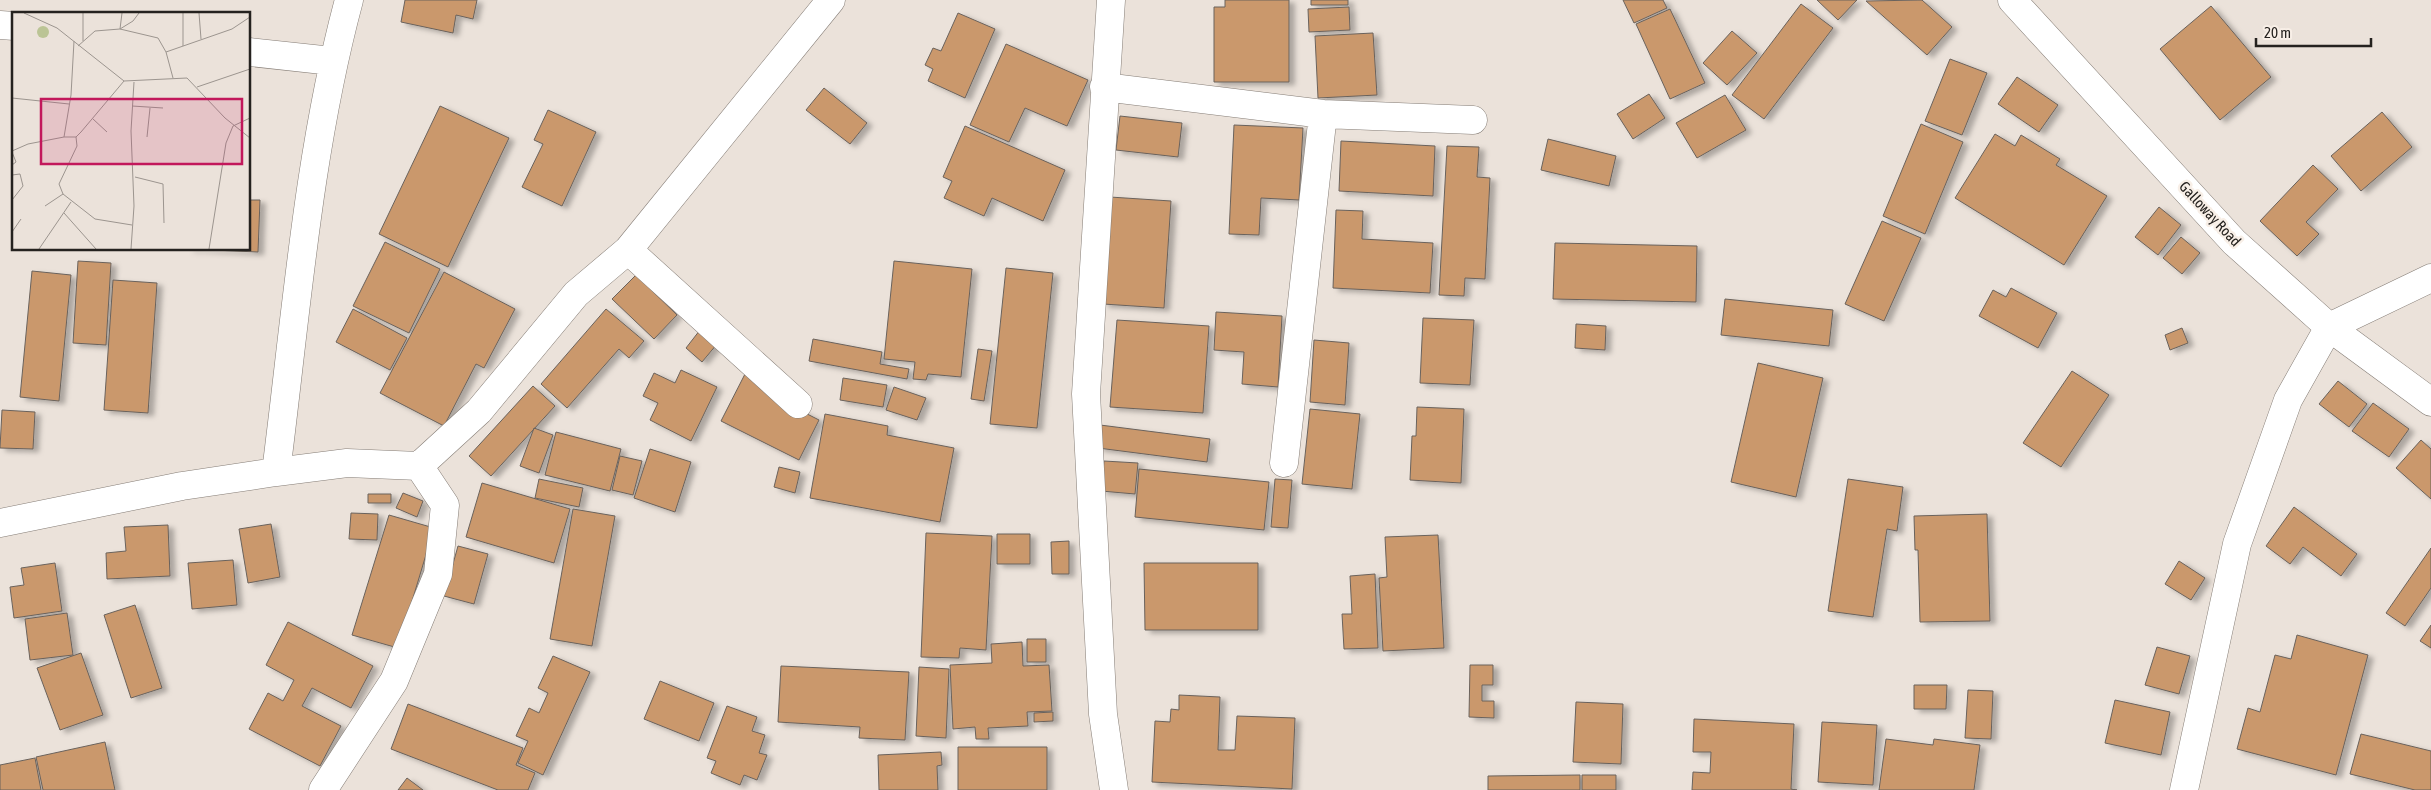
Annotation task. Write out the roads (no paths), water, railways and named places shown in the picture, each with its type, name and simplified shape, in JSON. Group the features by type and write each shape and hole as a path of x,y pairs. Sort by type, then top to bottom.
{"street":[{"path":"276,472 303,250 332,61 349,0"},
{"path":"0,523 182,486 276,472 346,463 419,466 479,411 576,294 628,250 831,0"},
{"path":"1111,0 1086,394 1103,714 1114,790"},
{"name":"Galloway Road","path":"2012,0 2234,242 2329,327 2431,402"},
{"path":"250,52 332,61"},
{"path":"1104,87 1323,114 1473,120"},
{"path":"1284,463 1323,114"},
{"path":"628,250 798,404"},
{"path":"2184,790 2237,544 2288,400 2329,327 2431,278"},
{"path":"323,790 394,681 438,574 445,505 419,466"}]}
